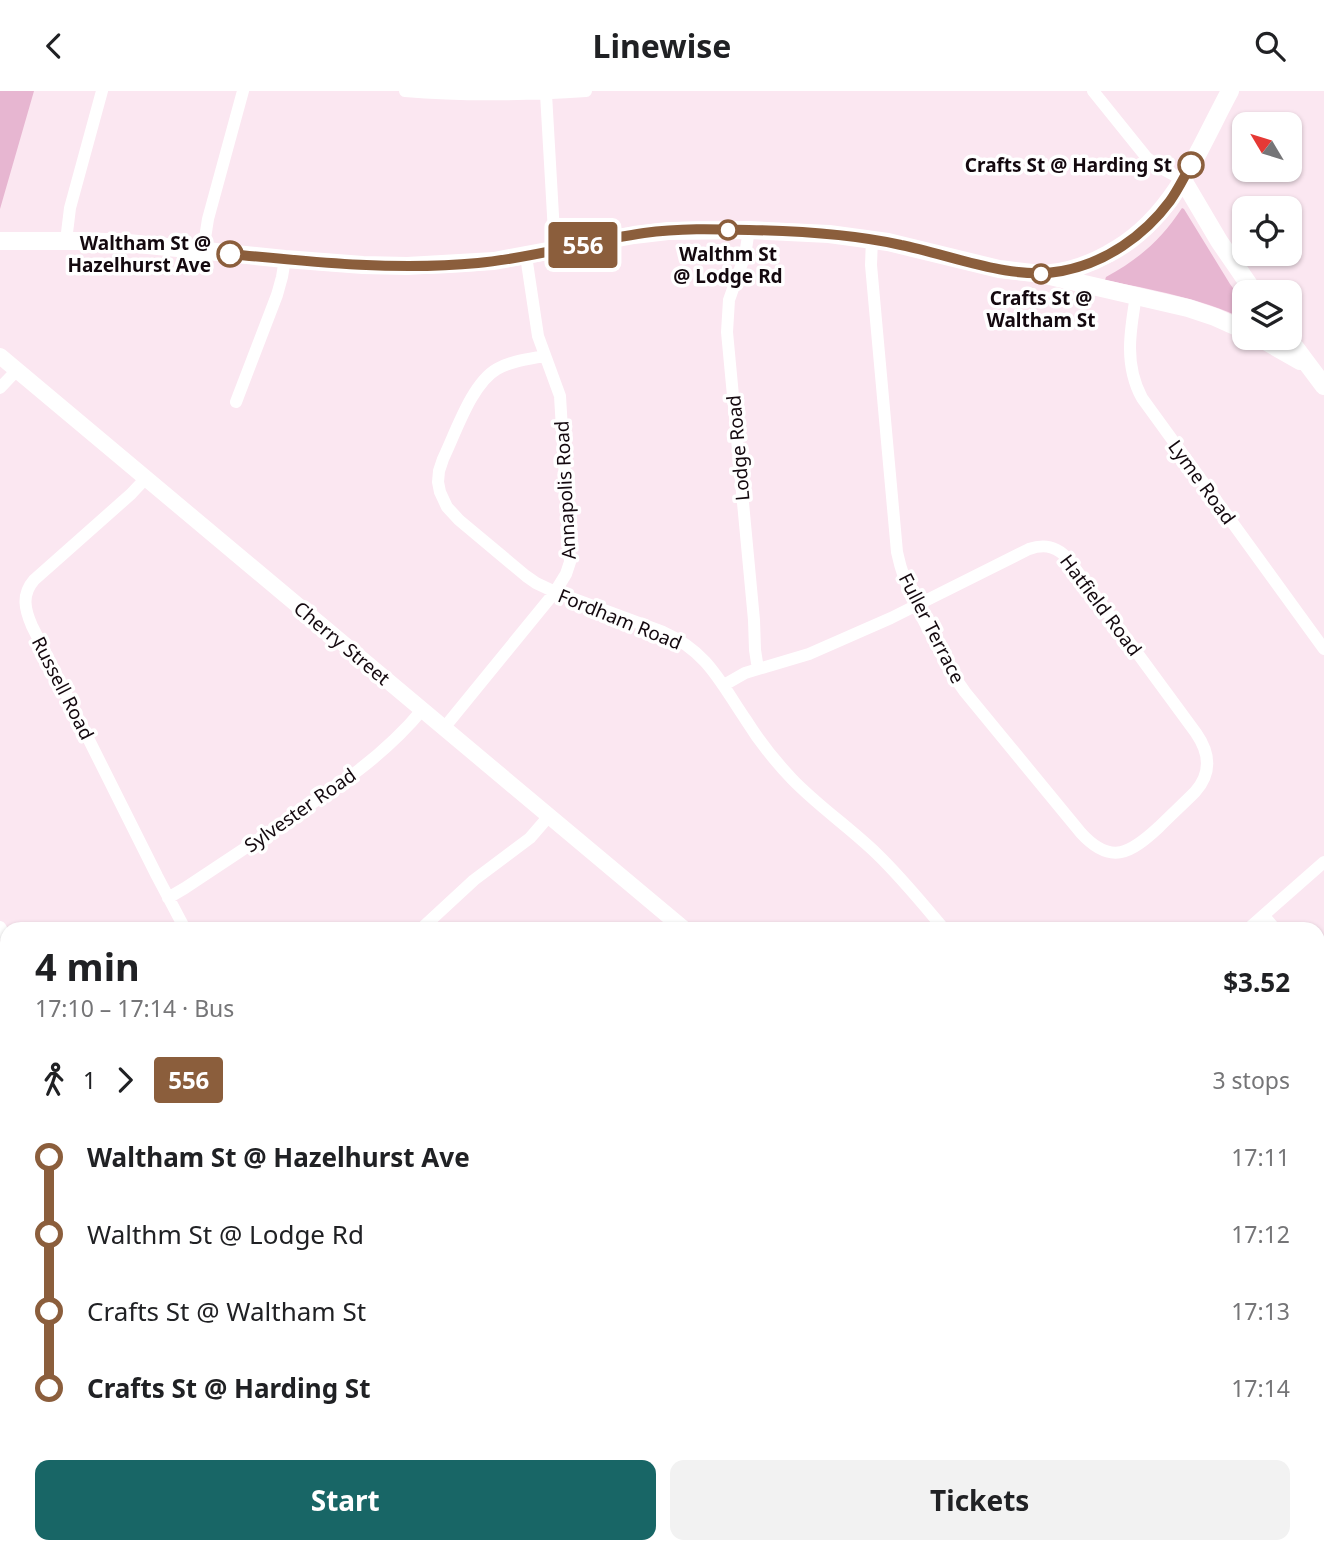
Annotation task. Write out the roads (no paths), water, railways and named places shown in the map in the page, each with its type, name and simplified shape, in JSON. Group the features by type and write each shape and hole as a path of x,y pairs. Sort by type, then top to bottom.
{"main road":[{"path":"1041,274 1085,265 1121,248 1156,218 1183,180 1230,91"},
{"path":"1183,180 1246,280"},
{"path":"0,241 128,243 285,259 407,266 478,263 656,232 749,230 829,234 872,239 999,269 1041,274 1197,310 1232,325"},
{"path":"1280,350 1309,367"},
{"path":"1297,350 1324,386"}],"street":[{"path":"66,241 67,218 102,91"},
{"path":"203,251 208,219 243,91"},
{"path":"405,91 448,94 586,91"},
{"path":"1093,91 1147,157 1183,180"},
{"path":"547,93 555,250"},
{"name":"Lodge Road","path":"749,230 745,255 729,300 727,324 758,669"},
{"name":"Fuller Terrace","path":"872,239 871,265 896,544 903,576 916,606 949,669 965,692 1093,845 1111,853 1127,852 1137,847 1164,822"},
{"name":"Annapolis Road","path":"444,728 555,592 566,574 570,555 561,403 536,327 526,256"},
{"path":"236,402 276,295 285,259"},
{"name":"Lyme Road","path":"1136,296 1130,355 1131,371 1138,391 1324,649"},
{"name":"Cherry Street","path":"0,356 676,922"},
{"name":"Fordham Road","path":"545,356 504,366 493,372 483,380 471,401 439,471 438,482 442,497 455,516 531,580 555,592 671,635 694,651 709,665 756,734 792,778 895,872 938,922"},
{"path":"0,389 17,370"},
{"name":"Russell Road","path":"145,479 34,580 26,590 25,603 32,627 182,922"},
{"name":"Hatfield Road","path":"724,685 746,673 809,654 916,606 1029,549 1048,546 1063,553 1181,711 1205,748 1208,762 1202,783 1164,822"},
{"name":"Sylvester Road","path":"168,898 352,776 387,746 422,710"},
{"path":"429,922 474,880 530,838 549,817"},
{"path":"1257,922 1324,862"},
{"path":"1264,916 1269,922"}],"place":[{"name":"Crafts St @ Harding St","path":"1191,165"},
{"name":"Walthm St @ Lodge Rd","path":"728,230"},
{"name":"Waltham St @ Hazelhurst Ave","path":"230,254"},
{"name":"Crafts St @ Waltham St","path":"1041,274"}]}
